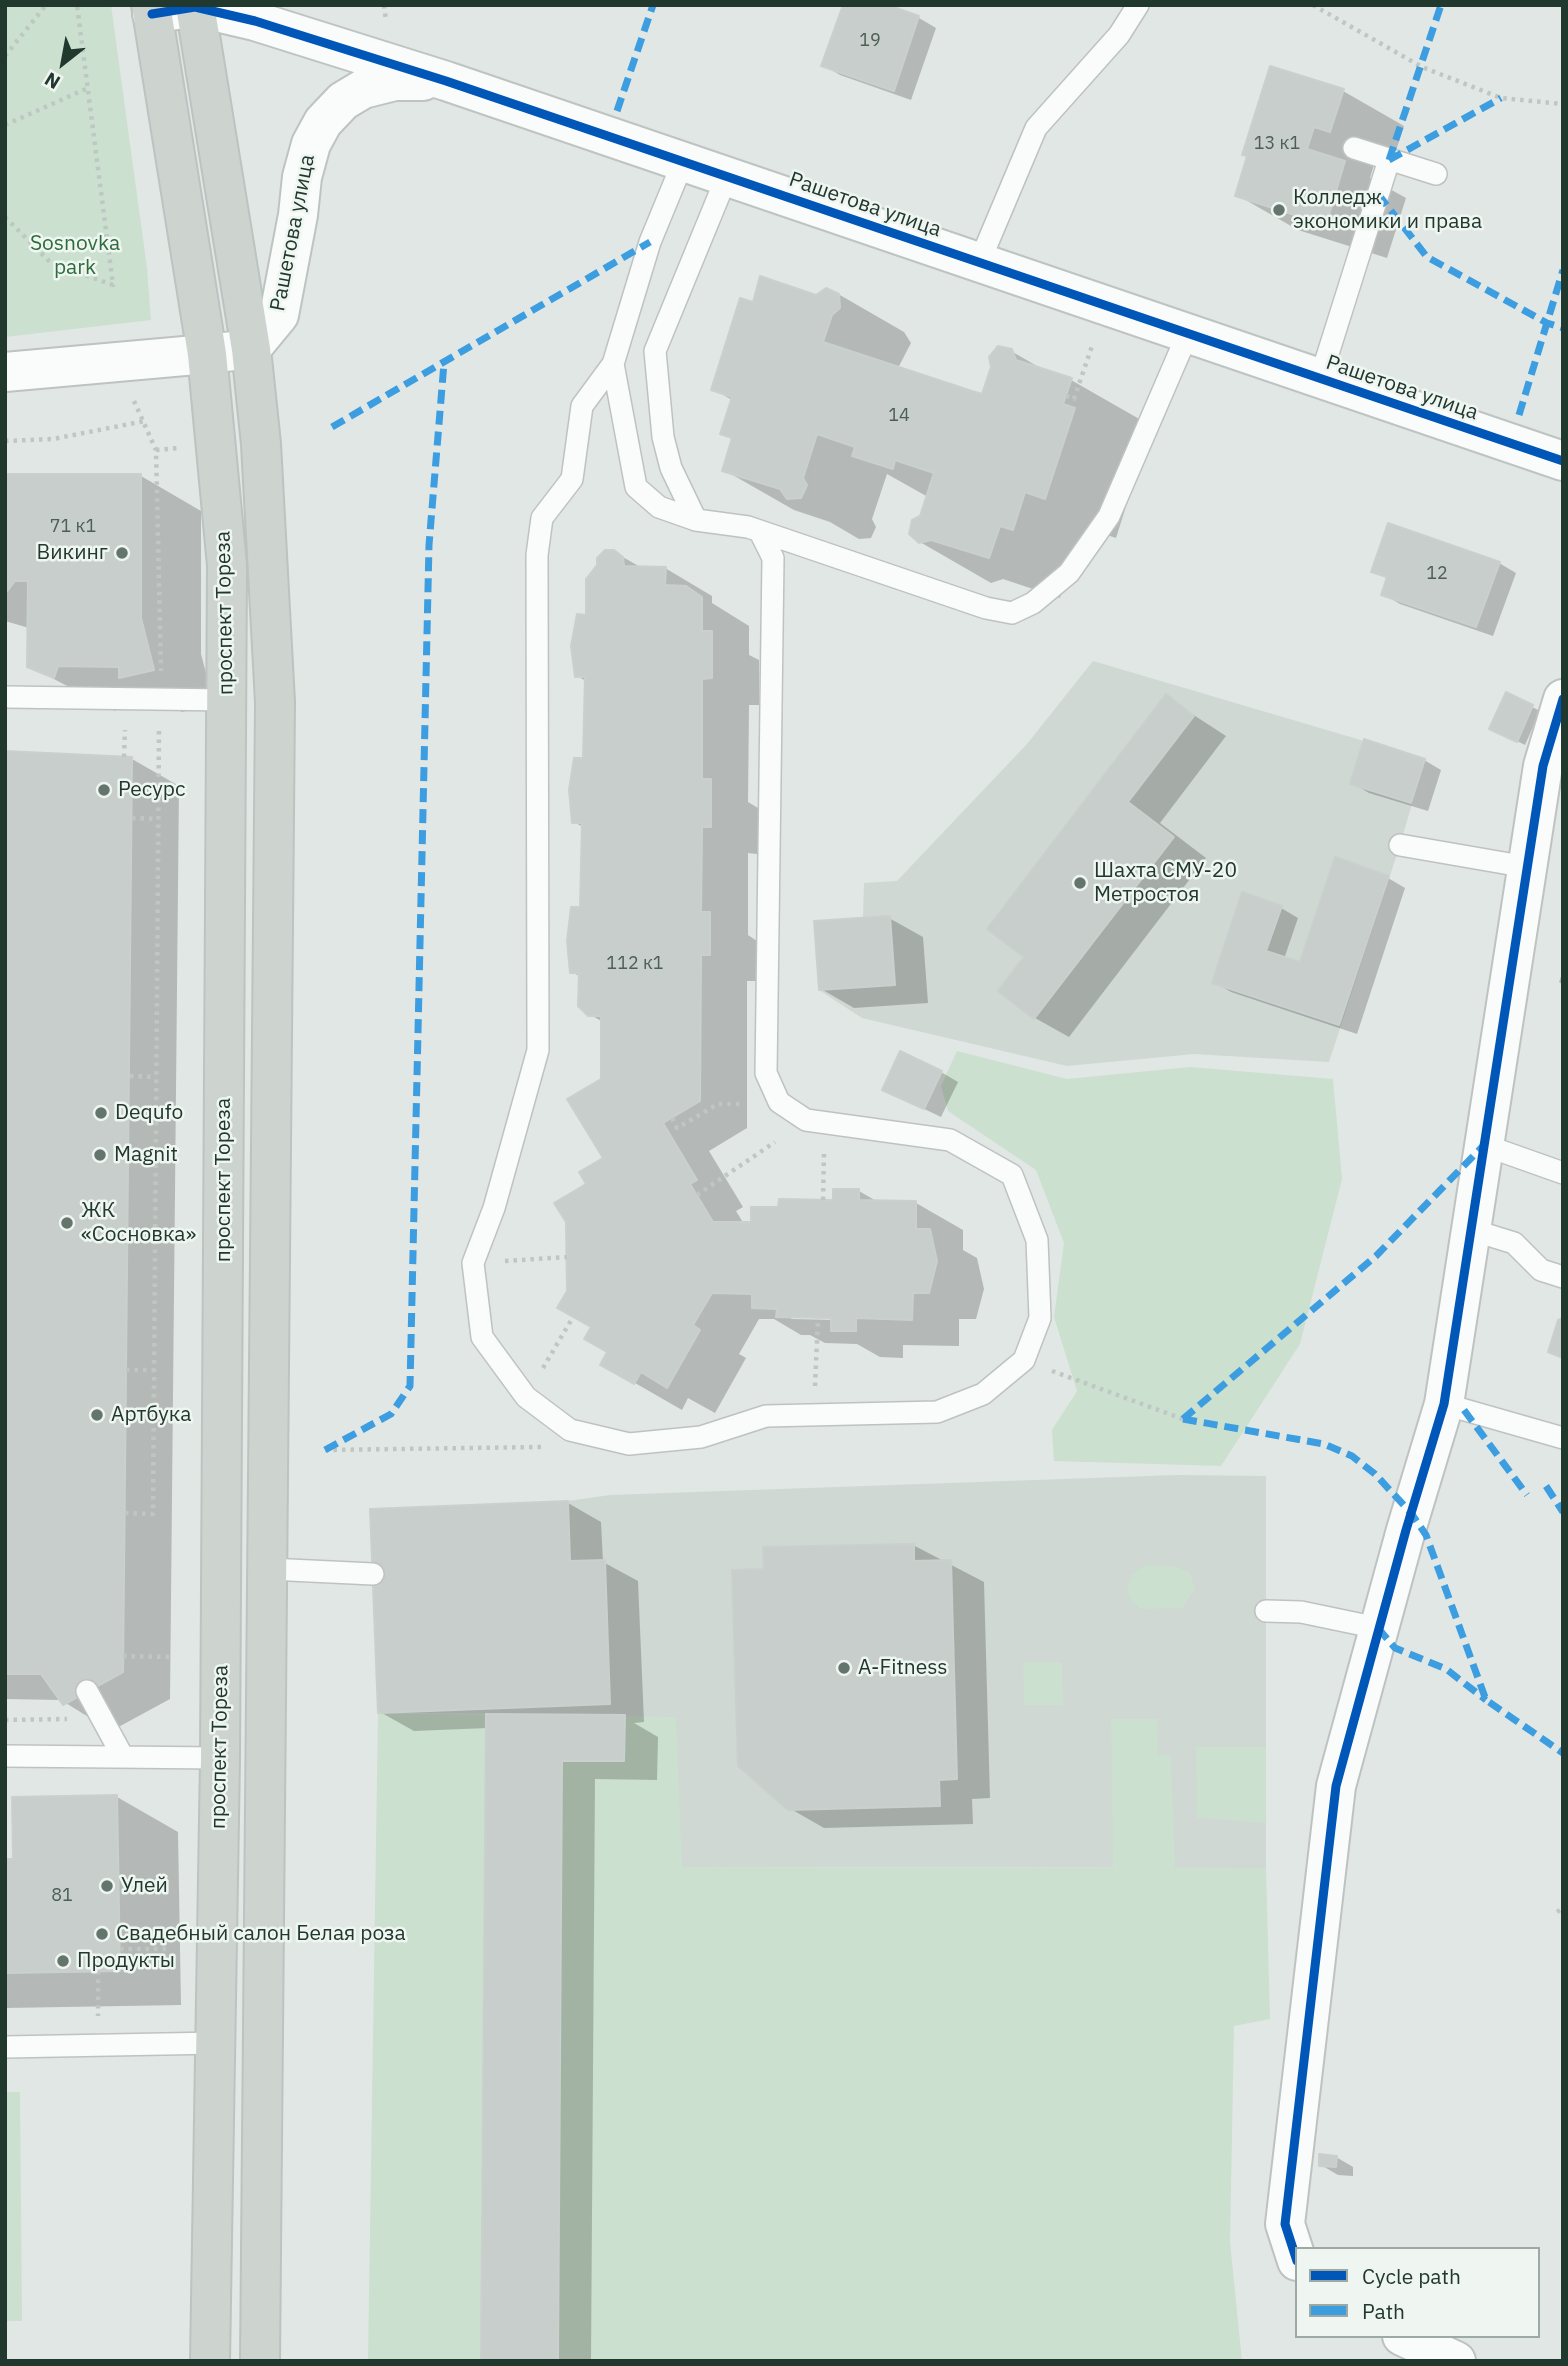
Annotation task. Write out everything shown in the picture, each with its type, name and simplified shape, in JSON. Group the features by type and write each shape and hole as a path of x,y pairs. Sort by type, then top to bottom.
{"main road":[{"name":"проспект Тореза","path":"195,6 251,349 261,444 275,702 260,2361"},
{"name":"проспект Тореза","path":"151,10 207,354 227,565 220,1758 210,2361"}],"street":[{"name":"Рашетова улица","path":"151,10 195,6 255,21 446,81 1563,461"},
{"name":"Рашетова улица","path":"251,349 279,315 298,215 302,177 311,144 323,122 342,101 363,89 395,81 446,81"},
{"path":"5,372 251,349"},
{"path":"1295,2254 1285,2224 1336,1786 1378,1628 1444,1404 1543,766 1563,699"},
{"path":"1406,2338 1456,2361"}],"lane":[{"path":"979,263 1036,128 1119,35 1138,5"},
{"path":"1354,148 1436,174"},
{"path":"1321,379 1389,160"},
{"path":"684,162 650,242 613,364 582,407 572,479 542,518 537,555 538,1050 494,1208 473,1263 482,1337 526,1396 570,1430 629,1444 701,1437 766,1416 937,1412 983,1394 1024,1360 1040,1318 1037,1240 1012,1175 950,1140 806,1120 779,1102 766,1073 773,558 760,532"},
{"path":"696,520 671,468 663,437 655,351 727,176"},
{"path":"613,364 636,487 659,507 696,520 748,527 986,608 1012,613 1033,603 1069,573 1109,516 1188,333"},
{"path":"5,697 227,700"},
{"path":"1400,845 1527,867"},
{"path":"1484,1145 1563,1173"},
{"path":"1472,1230 1514,1243 1541,1270 1563,1277"},
{"path":"1444,1404 1563,1438"},
{"path":"269,1569 373,1574"},
{"path":"1266,1611 1301,1612 1378,1628"},
{"path":"87,1691 123,1757"},
{"path":"5,1756 220,1758"},
{"path":"5,2047 217,2043"}],"path":[{"path":"5,56 46,5"},
{"path":"5,217 51,263 113,285 77,5"},
{"path":"1313,5 1422,67 1501,98 1563,104"},
{"path":"5,125 88,88"},
{"path":"1066,396 1074,399 1094,341"},
{"path":"125,1513 153,1514 156,819 159,699 156,450 130,394"},
{"path":"5,441 53,439 145,422"},
{"path":"156,450 186,448"},
{"path":"124,757 125,718"},
{"path":"132,818 156,819"},
{"path":"130,1076 155,1077"},
{"path":"672,1118 677,1128 718,1104 742,1104"},
{"path":"697,1195 775,1142"},
{"path":"823,1200 824,1148"},
{"path":"473,1263 567,1256"},
{"path":"526,1396 573,1317"},
{"path":"815,1394 818,1318"},
{"path":"1024,1360 1183,1419"},
{"path":"126,1370 153,1370"},
{"path":"325,1450 556,1447 570,1430"},
{"path":"123,1656 174,1657"},
{"path":"1557,1912 1563,1908"},
{"path":"120,1948 166,1949"},
{"path":"98,1972 98,2025"}],"shaded area":[{"path":"1093,661 1425,759 1400,845 1329,1062 1194,1054 1067,1066 862,1018 819,990 814,921 863,917 864,883 897,881 1027,744"},
{"path":"1177,1475 1266,1476 1266,1868 682,1867 624,1715 378,1713 370,1509 568,1501 610,1495"}],"green space":[{"name":"Sosnovka park","path":"5,5 111,5 147,268 151,320 5,337"},
{"path":"957,1051 1067,1079 1190,1067 1333,1079 1342,1179 1300,1344 1221,1466 1054,1461 1052,1430 1077,1391 1054,1317 1064,1243 1036,1170 948,1111 941,1086"},
{"path":"1146,1565 1174,1566 1190,1573 1195,1588 1183,1608 1140,1609 1131,1601 1127,1589 1132,1575"},
{"path":"1023,1662 1062,1662 1063,1705 1024,1705"},
{"path":"378,1713 676,1717 682,1867 1113,1868 1111,1719 1157,1719 1158,1754 1171,1756 1175,1868 1266,1868 1270,2019 1234,2026 1230,2242 1242,2361 368,2361"},
{"path":"1196,1747 1266,1747 1266,1823 1197,1818"},
{"path":"5,2092 20,2092 22,2321 5,2321"}],"building":[{"path":"843,5 888,5 919,16 894,91 821,66"},
{"path":"1270,66 1344,89 1330,132 1314,127 1307,149 1345,161 1326,225 1235,196 1247,156 1242,155"},
{"path":"760,276 816,295 826,288 839,294 840,308 832,315 823,342 972,391 982,394 991,367 989,357 998,346 1012,349 1016,360 1072,378 1063,404 1075,408 1045,499 1025,492 1013,530 1000,526 989,558 931,540 919,543 909,534 912,520 920,516 934,473 895,460 893,469 852,456 855,447 817,434 803,478 807,485 801,498 787,499 780,489 722,471 732,438 720,434 732,397 711,390 740,298 753,302"},
{"path":"5,474 141,474 141,618 154,670 119,678 119,667 58,666 54,678 27,667 28,581 15,581 5,594"},
{"path":"1388,523 1500,562 1476,627 1381,595 1387,577 1371,572"},
{"path":"605,550 614,550 623,557 624,566 666,567 665,585 686,586 702,597 702,631 712,631 712,678 702,679 702,779 711,779 711,827 702,827 701,912 710,912 710,955 701,955 700,1101 663,1123 697,1180 690,1184 713,1222 751,1222 751,1207 778,1207 779,1199 833,1200 833,1189 859,1189 859,1200 916,1201 916,1229 930,1229 937,1261 929,1293 913,1293 912,1320 856,1318 856,1331 831,1331 831,1318 776,1317 777,1309 752,1308 752,1294 712,1293 693,1325 700,1330 667,1388 641,1372 634,1384 600,1365 607,1352 584,1339 591,1327 557,1308 567,1291 566,1222 554,1203 586,1184 579,1172 603,1158 567,1099 601,1079 601,1016 588,1016 578,1006 579,973 570,973 567,941 571,907 580,907 582,823 572,823 569,790 574,758 583,758 585,677 575,677 571,646 577,614 586,615 586,579 597,565 597,558"},
{"path":"1506,692 1533,705 1517,742 1489,729"},
{"name":"Шахта СМУ-20 Метростоя","path":"1166,694 1194,716 1128,802 1174,837 1034,1019 998,991 1024,957 987,929"},
{"path":"1364,739 1425,759 1411,803 1350,784"},
{"name":"ЖК «Сосновка»","path":"5,751 132,757 123,1672 63,1705 41,1674 5,1674"},
{"path":"1335,857 1389,876 1339,1025 1212,983 1242,892 1282,906 1266,951 1300,962"},
{"path":"890,916 895,985 819,990 814,921"},
{"path":"900,1051 942,1071 924,1109 882,1090"},
{"path":"1563,1318 1563,1358 1548,1352 1558,1320"},
{"path":"568,1501 570,1561 605,1560 610,1704 378,1713 370,1509"},
{"name":"A-Fitness","path":"914,1544 914,1561 951,1560 957,1779 939,1780 940,1806 788,1810 738,1766 732,1570 764,1569 763,1547"},
{"path":"486,1714 625,1715 624,1761 562,1761 558,2361 481,2361"},
{"path":"117,1795 120,1971 5,1973 5,1859 13,1859 12,1797"},
{"path":"1319,2154 1337,2156 1336,2167 1319,2166"}],"marked path":[{"path":"617,111 653,5"},
{"path":"1389,160 1441,5"},
{"path":"1389,160 1501,98"},
{"path":"1378,194 1427,257 1547,323 1563,328"},
{"path":"332,427 650,242"},
{"path":"1519,415 1563,270"},
{"path":"325,1450 391,1414 410,1386 429,545 444,363"},
{"path":"1183,1419 1376,1256 1483,1146"},
{"path":"1464,1410 1527,1495"},
{"path":"1183,1419 1324,1444 1352,1456 1375,1474 1411,1513 1426,1535 1486,1700 1563,1753"},
{"path":"1546,1486 1563,1512"},
{"path":"1378,1628 1395,1648 1446,1669 1486,1700"}],"cycle path":[{"path":"152,14 195,7 255,21 446,81 1563,461"},
{"path":"1295,2255 1285,2224 1336,1786 1406,1530 1444,1404 1543,766 1563,699"}],"place":[{"name":"Колледж экономики и права","path":"1279,210"},
{"name":"Викинг","path":"122,553"},
{"name":"Ресурс","path":"104,790"},
{"name":"Шахта СМУ-20 Метростоя","path":"1080,883"},
{"name":"Dequfo","path":"101,1113"},
{"name":"Magnit","path":"100,1155"},
{"name":"ЖК «Сосновка»","path":"67,1223"},
{"name":"Артбука","path":"97,1415"},
{"name":"A-Fitness","path":"844,1668"},
{"name":"Улей","path":"107,1886"},
{"name":"Свадебный салон Белая роза","path":"102,1934"},
{"name":"Продукты","path":"63,1961"}]}
